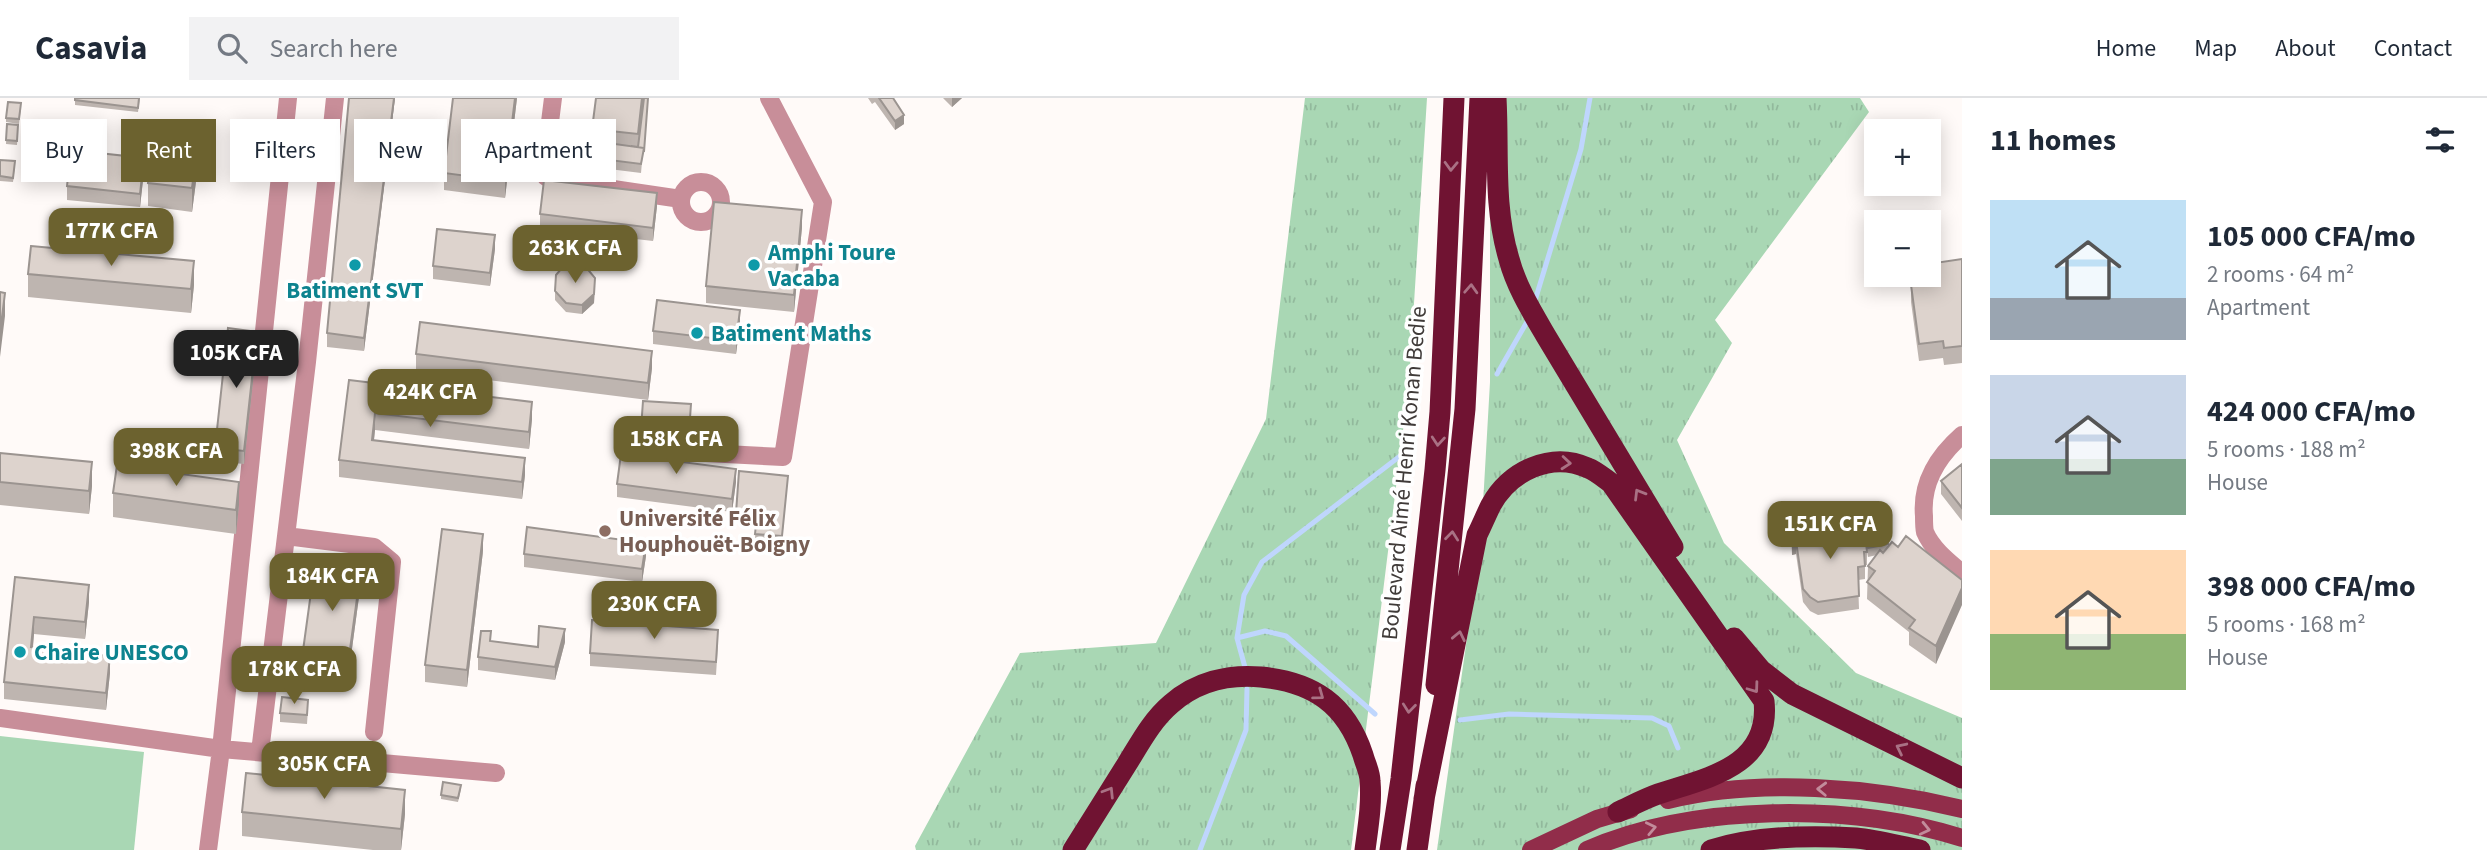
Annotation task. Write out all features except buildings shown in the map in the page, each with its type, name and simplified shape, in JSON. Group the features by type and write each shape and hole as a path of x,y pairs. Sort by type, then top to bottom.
{"highway":[{"name":"Boulevard Aimé Henri Konan Bedie","path":"1390,850 1401,779 1440,412 1454,98"},
{"path":"1424,799 1465,410 1480,98"},
{"path":"1496,98 1500,214 1509,262 1526,302 1661,530 1733,638 1761,670 1792,694 1962,778"},
{"path":"1416,850 1477,535 1491,504 1502,489 1522,471 1539,464 1574,463 1590,468 1611,484 1764,701 1766,720 1759,738 1748,755 1731,768 1654,795 1618,812"},
{"path":"1073,850 1149,729 1170,704 1210,682 1247,677 1287,680 1310,688 1339,710 1359,742 1370,779 1370,818 1365,850"},
{"path":"1711,850 1731,844 1786,838 1857,838 1920,850"}],"main road":[{"path":"1531,850 1559,835 1618,812 1688,795 1745,789 1853,790 1906,796 1962,809"},
{"path":"1587,850 1646,829 1713,816 1792,813 1907,825 1962,838"}],"street":[{"path":"208,850 221,749 288,98"},
{"path":"260,752 307,362 335,98"},
{"path":"552,98 544,170 546,177 681,199"},
{"path":"628,449 783,457 823,202 769,98"},
{"path":"1962,435 1940,458 1927,480 1923,506 1925,532 1941,555 1962,573"},
{"path":"286,536 374,547 392,562 374,732"},
{"path":"0,718 221,749 496,773"}],"green space":[{"path":"1305,98 1427,98 1409,382 1351,850 916,850 915,846 1020,653 1156,643 1266,419"},
{"path":"1490,98 1860,98 1869,112 1715,320 1732,343 1677,440 1724,543 1856,673 1962,718 1962,850 1437,850 1481,539 1490,382"},
{"path":"0,736 144,752 134,850 0,850"}],"waterway":[{"path":"1534,304 1581,149 1590,98"},
{"path":"1497,374 1528,320"},
{"path":"1246,671 1237,638 1244,595 1262,562 1404,453"},
{"path":"1237,638 1265,631 1286,636 1375,714"},
{"path":"1200,850 1246,730 1247,689"},
{"path":"1460,720 1509,714 1652,718 1669,726 1678,748"}],"place":[{"name":"Batiment SVT","path":"355,265"},
{"name":"Amphi Toure Vacaba","path":"754,265"},
{"name":"Batiment Maths","path":"697,333"},
{"name":"Université Félix Houphouët-Boigny","path":"605,531"},
{"name":"Chaire UNESCO","path":"20,652"}]}
